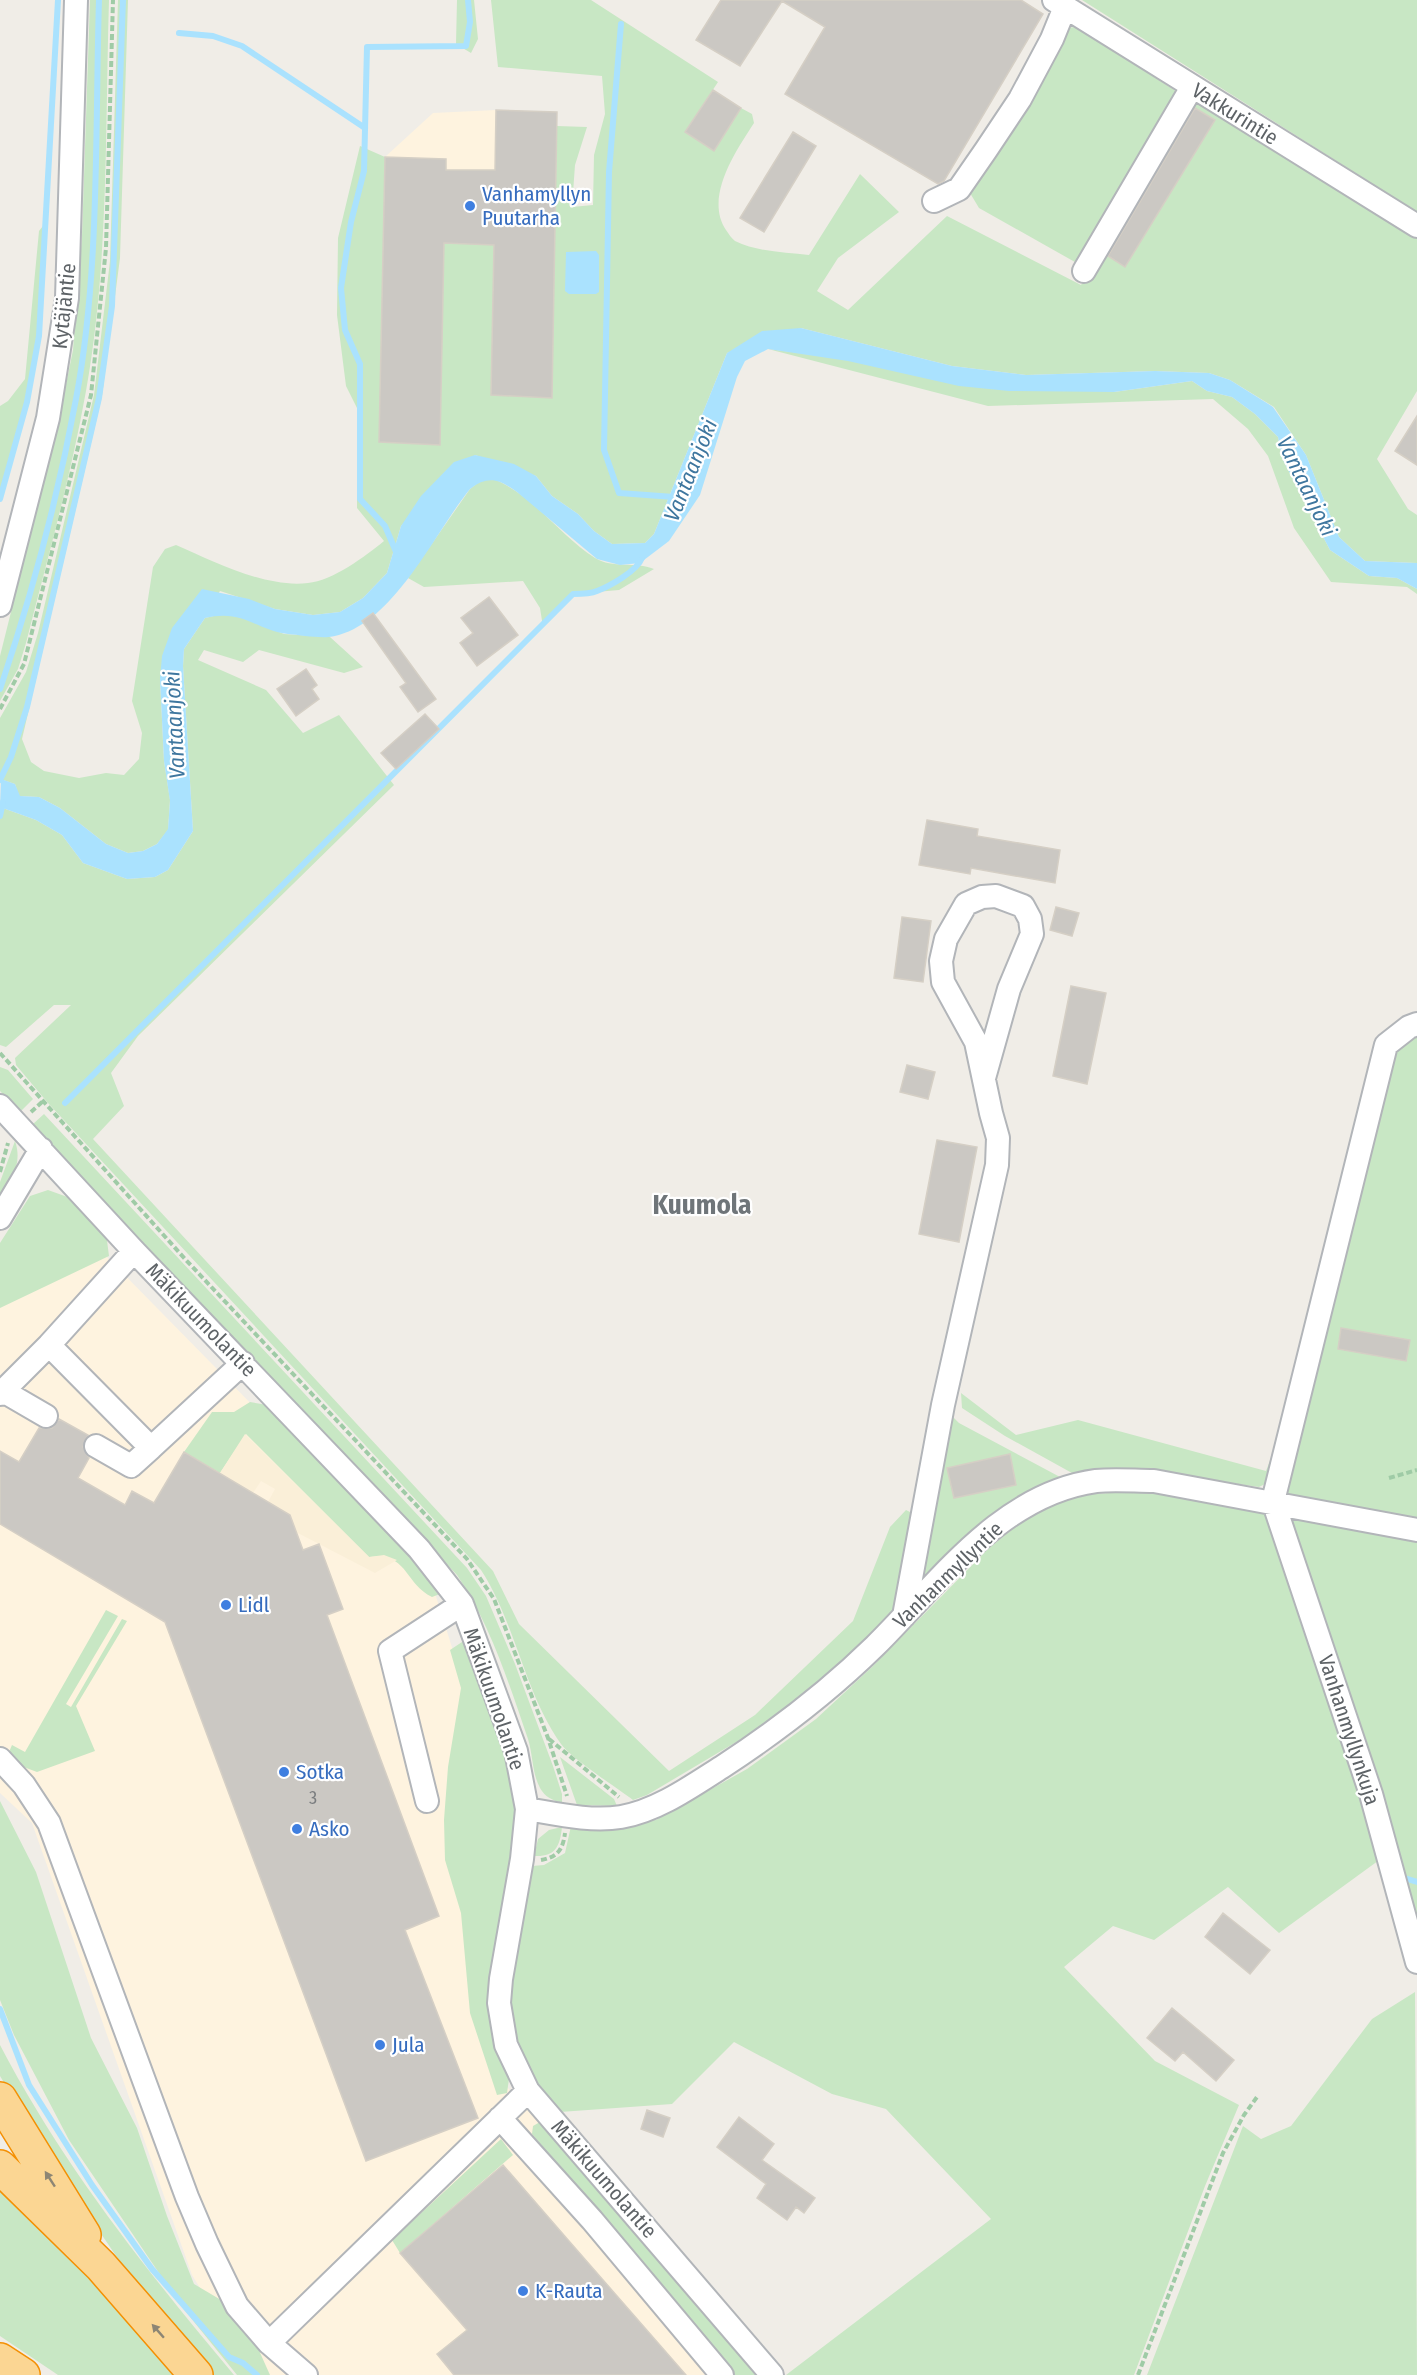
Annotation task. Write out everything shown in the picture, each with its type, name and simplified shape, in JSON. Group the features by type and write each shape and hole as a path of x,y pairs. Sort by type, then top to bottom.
{"highway":[{"path":"0,2099 68,2206 101,2266"},
{"path":"0,2167 101,2266 196,2375"},
{"path":"0,2360 23,2375"}],"street":[{"name":"Kytäjäntie","path":"0,605 48,418 67,298 76,0"},
{"name":"Vakkurintie","path":"1059,4 1417,226"},
{"path":"934,201 959,189 1020,99 1052,39 1059,4"},
{"path":"1084,271 1192,87"},
{"path":"904,1616 943,1405 997,1166 998,1138 984,1078 976,1042 943,982 941,961 946,939 966,904 996,896 1023,906 1030,919 1032,934 1009,989 984,1078"},
{"path":"1273,1502 1386,1045 1409,1027 1417,1024"},
{"name":"Mäkikuumolantie","path":"0,1106 134,1251 419,1549 462,1604 516,1751 527,1809 522,1859 502,1967 499,2003 506,2045 528,2091 772,2375"},
{"path":"0,1218 41,1149"},
{"path":"46,1416 2,1393 49,1346 134,1251"},
{"path":"49,1346 151,1448"},
{"path":"96,1446 131,1466 243,1363"},
{"name":"Vanhanmyllyntie","path":"527,1809 598,1818 621,1817 642,1811 701,1780 771,1735 826,1692 973,1545 1000,1523 1033,1502 1071,1487 1117,1480 1154,1481 1417,1530"},
{"name":"Vanhanmyllynkuja","path":"1273,1502 1371,1794 1417,1962"},
{"path":"427,1801 390,1651 462,1604"},
{"path":"0,1759 24,1785 49,1823 190,2206 237,2306 269,2343 306,2375"},
{"path":"269,2343 528,2091"},
{"path":"500,2118 592,2220 722,2375"}],"path":[{"path":"0,709 24,664 91,395 106,248 113,0"},
{"path":"1389,1478 1417,1470"},
{"path":"548,1738 626,1803 642,1811"},
{"path":"1138,2375 1222,2153 1257,2097"}],"shaded area":[{"path":"496,110 495,170 446,170 445,159 385,157 433,113"},
{"path":"104,1254 434,1590 466,1692 454,1838 500,2080 543,2124 758,2375 266,2375 237,2348 192,2275 32,1823 0,1793 0,1299"}],"green space":[{"path":"90,0 109,0 105,196 99,294 93,343 73,455 26,643 18,669 0,701 0,656 58,424 73,350 82,236"},
{"path":"118,0 128,0 120,258 102,396 22,739 31,762 44,771 79,778 106,773 124,775 139,759 142,733 132,701 153,567 165,549 176,545 240,572 275,582 292,584 317,581 338,573 384,541 357,508 357,408 346,386 337,315 338,238 360,146 385,157 379,442 440,445 444,243 494,245 491,395 552,398 557,126 587,127 575,165 572,207 593,205 594,155 605,114 602,76 498,67 491,0 591,0 718,82 685,132 714,150 741,108 752,114 754,123 731,160 720,189 720,217 726,230 735,241 762,249 809,255 860,174 899,212 838,258 817,291 848,310 947,216 1081,285 1101,252 1125,266 1215,120 1191,105 1195,101 1417,236 1417,391 1377,459 1408,509 1417,515 1417,563 1365,561 1339,537 1306,455 1274,407 1230,380 1209,373 1155,371 1026,375 952,366 801,328 727,353 654,534 645,543 612,544 594,531 578,514 552,496 536,476 475,455 401,526 387,573 363,598 340,612 313,615 275,609 220,591 160,679 164,761 170,800 168,830 157,844 143,851 128,853 106,844 60,808 39,797 19,796 15,784 0,779 0,718 26,672 38,633 94,395 110,261"},
{"path":"457,0 474,0 478,39 471,53 456,44"},
{"path":"1082,0 1417,0 1417,212"},
{"path":"1076,27 1182,95 1082,266 979,208 970,193 1064,28"},
{"path":"47,221 39,336 27,402 0,498 0,406 8,401 25,379 39,231"},
{"path":"768,349 1114,392 1192,381 1207,391 1232,397 1255,414 1278,437 1282,458 1330,550 1369,576 1397,578 1417,589 1417,594 1407,587 1331,582 1294,528 1268,456 1248,429 1213,399 988,406"},
{"path":"491,478 506,485 533,504 569,538 595,558 609,563 639,565 654,569 619,590 573,594 543,627 540,608 523,581 424,587 408,578 470,489 480,481"},
{"path":"222,614 244,618 284,634 330,637 363,667 344,673 259,650 243,662 204,650 198,660 266,690 303,733 339,715 394,785 138,1036 111,1073 124,1106 93,1139 493,1571 519,1624 669,1771 755,1715 853,1621 890,1527 906,1510 916,1515 898,1607 845,1661 804,1696 748,1735 647,1795 633,1800 584,1765 561,1744 548,1724 503,1613 481,1570 48,1103 16,1065 15,1058 71,1005 54,1005 6,1047 0,1045 0,807 36,820 62,835 83,863 127,879 155,877 168,870 193,831 183,666 184,649 205,618"},
{"path":"1417,1031 1417,1928 1287,1524 1284,1490 1395,1046"},
{"path":"0,1067 8,1070 33,1099 20,1112 0,1091"},
{"path":"44,1114 467,1568 486,1596 515,1664 553,1766 562,1794 562,1803 549,1798 540,1788 535,1776 528,1739 498,1654 479,1613 457,1575 51,1145 33,1124"},
{"path":"15,1141 17,1165 0,1200 0,1182"},
{"path":"1351,1145 1273,1480 1259,1487 1149,1471 1081,1478 1005,1436 962,1408 961,1393 1016,1435 1078,1420 1266,1471 1273,1453"},
{"path":"48,1190 73,1199 106,1233 109,1256 0,1308 0,1243 30,1196"},
{"path":"250,1402 267,1405 430,1575 438,1586 440,1594 432,1597 423,1591 399,1564 391,1559 369,1557 246,1434 220,1473 184,1452 212,1412 234,1412"},
{"path":"952,1416 959,1423 1060,1477 1058,1484 918,1586"},
{"path":"1159,1490 1259,1510 1268,1517 1382,1858 1279,1933 1228,1887 1154,1940 1113,1926 1064,1967 1155,2061 1239,2105 1205,2186 1134,2375 786,2375 991,2219 886,2109 832,2094 734,2042 672,2104 560,2112 540,2088 523,2060 515,2037 511,2013 512,1963 532,1866 544,1865 565,1853 571,1826 656,1820 747,1769 816,1719 872,1667 987,1550 1016,1526 1068,1499 1093,1494"},
{"path":"106,1610 118,1616 66,1704 71,1707 122,1619 127,1621 76,1706 95,1751 37,1772 21,1766 9,1752 12,1745 25,1752"},
{"path":"465,1640 501,1727 517,1818 491,1969 489,2012 496,2047 509,2079 507,2093 497,2095 470,2013 461,1913 445,1860 444,1820 448,1767 461,1688 450,1650"},
{"path":"560,1757 614,1799 617,1806 577,1805"},
{"path":"0,1801 36,1872 91,2038 137,2128 167,2216 194,2284 221,2300 257,2346 270,2375 237,2375 182,2307 69,2140 14,2035 0,2000"},
{"path":"562,1827 560,1840 552,1853 534,1856 538,1839 549,1830"},
{"path":"1415,1992 1417,2375 1147,2375 1243,2126 1261,2139 1291,2126 1372,2019"},
{"path":"0,2045 51,2133 108,2216 138,2257 234,2375 212,2375 134,2282 56,2168 0,2076"},
{"path":"540,2122 758,2375 733,2375 532,2134 533,2126"},
{"path":"501,2139 513,2155 400,2253 392,2240"},
{"path":"0,2181 183,2375 58,2375 0,2336"}],"sand":[{"path":"245,1434 369,1557 384,1555 397,1560 375,1573 296,1532 290,1515 268,1502 275,1489 261,1481 253,1493 220,1473"}],"water":[{"path":"596,251 599,255 599,292 569,294 565,291 566,252"},
{"name":"Vantaanjoki","path":"801,328 952,366 1026,375 1155,371 1209,373 1230,380 1273,407 1306,455 1339,537 1365,561 1417,563 1417,589 1397,578 1369,576 1330,550 1282,458 1278,437 1255,414 1232,397 1207,391 1192,381 1114,392 1009,391 959,386 848,361 768,349 745,361 737,377 700,495 669,541 640,563 620,565 597,559 517,492 505,484 488,480 470,489 410,576 392,598 373,617 352,630 329,637 313,637 277,632 230,616 205,618 184,649 183,666 193,831 168,870 155,877 127,879 83,863 62,835 36,820 0,807 1,779 15,784 20,796 39,797 60,808 106,844 128,853 143,851 157,844 168,829 170,801 164,761 160,679 162,656 172,628 202,589 249,599 275,609 313,615 340,612 363,598 387,573 401,526 421,496 454,462 475,455 514,464 536,476 552,496 578,514 594,531 612,544 645,543 654,534 727,353 762,331"}],"building":[{"path":"721,0 1021,0 1043,14 944,181 938,184 785,94 825,27 782,1 740,66 696,40"},
{"path":"713,90 741,108 714,151 685,132"},
{"path":"1195,108 1215,120 1125,267 1108,256"},
{"path":"496,110 557,112 552,398 491,395 494,245 444,243 440,445 379,442 385,157 446,159 446,170 495,170"},
{"path":"793,132 816,146 764,232 740,218"},
{"path":"1417,416 1417,465 1395,451"},
{"path":"489,597 518,635 477,666 460,643 473,633 461,618"},
{"path":"373,613 436,699 418,712 400,687 406,683 362,621"},
{"path":"306,669 317,685 312,689 319,699 296,716 277,689"},
{"path":"425,714 439,729 396,769 381,753"},
{"path":"927,820 978,829 977,836 1060,850 1055,883 971,868 970,874 919,865"},
{"path":"1056,907 1079,913 1072,936 1050,930"},
{"path":"902,917 931,921 923,982 894,978"},
{"path":"1071,986 1106,993 1087,1084 1053,1076"},
{"path":"907,1065 935,1072 928,1099 900,1092"},
{"path":"937,1140 977,1147 959,1242 919,1234"},
{"path":"1341,1328 1410,1340 1406,1361 1338,1349"},
{"path":"59,1419 88,1435 83,1447 89,1458 78,1478 125,1505 132,1491 154,1503 184,1452 290,1515 303,1550 319,1544 343,1609 327,1615 439,1916 405,1930 478,2118 366,2161 165,1622 0,1524 0,1451 19,1462 39,1428 52,1428"},
{"path":"1010,1454 1016,1485 954,1498 947,1468"},
{"path":"1223,1913 1270,1950 1250,1974 1205,1937"},
{"path":"1172,2008 1234,2060 1216,2081 1183,2052 1175,2061 1147,2038"},
{"path":"647,2110 670,2118 663,2137 641,2129"},
{"path":"739,2117 774,2144 762,2160 815,2198 804,2213 796,2207 787,2220 757,2198 766,2184 717,2147"},
{"name":"K-Rauta","path":"503,2165 686,2375 454,2375 437,2354 467,2330 400,2253"}],"waterway":[{"path":"0,499 27,402 39,336 58,0"},
{"path":"0,689 23,618 52,509 69,435 84,351 93,251 99,0"},
{"path":"0,780 11,757 27,707 99,398 112,306 123,0"},
{"path":"397,554 385,526 360,499 360,364 345,330 341,288 351,222 364,171 367,47 466,46 470,22 468,0"},
{"name":"Vantaanjoki","path":"621,24 609,172 604,450 619,493 674,497"},
{"path":"179,33 213,36 242,46 365,128"},
{"path":"65,1103 573,594 591,593 609,586 635,568 642,558"},
{"path":"0,816 3,802"},
{"path":"1401,1877 1417,1882"},
{"path":"0,2009 29,2085 92,2185 152,2269 229,2357 243,2363 257,2375"}],"place":[{"name":"Vanhamyllyn Puutarha","path":"470,206"},
{"name":"Lidl","path":"226,1605"},
{"name":"Sotka","path":"284,1772"},
{"name":"Asko","path":"297,1829"},
{"name":"Jula","path":"380,2045"},
{"name":"K-Rauta","path":"523,2291"}],"district":[{"name":"Kuumola","path":"702,1205"}]}
